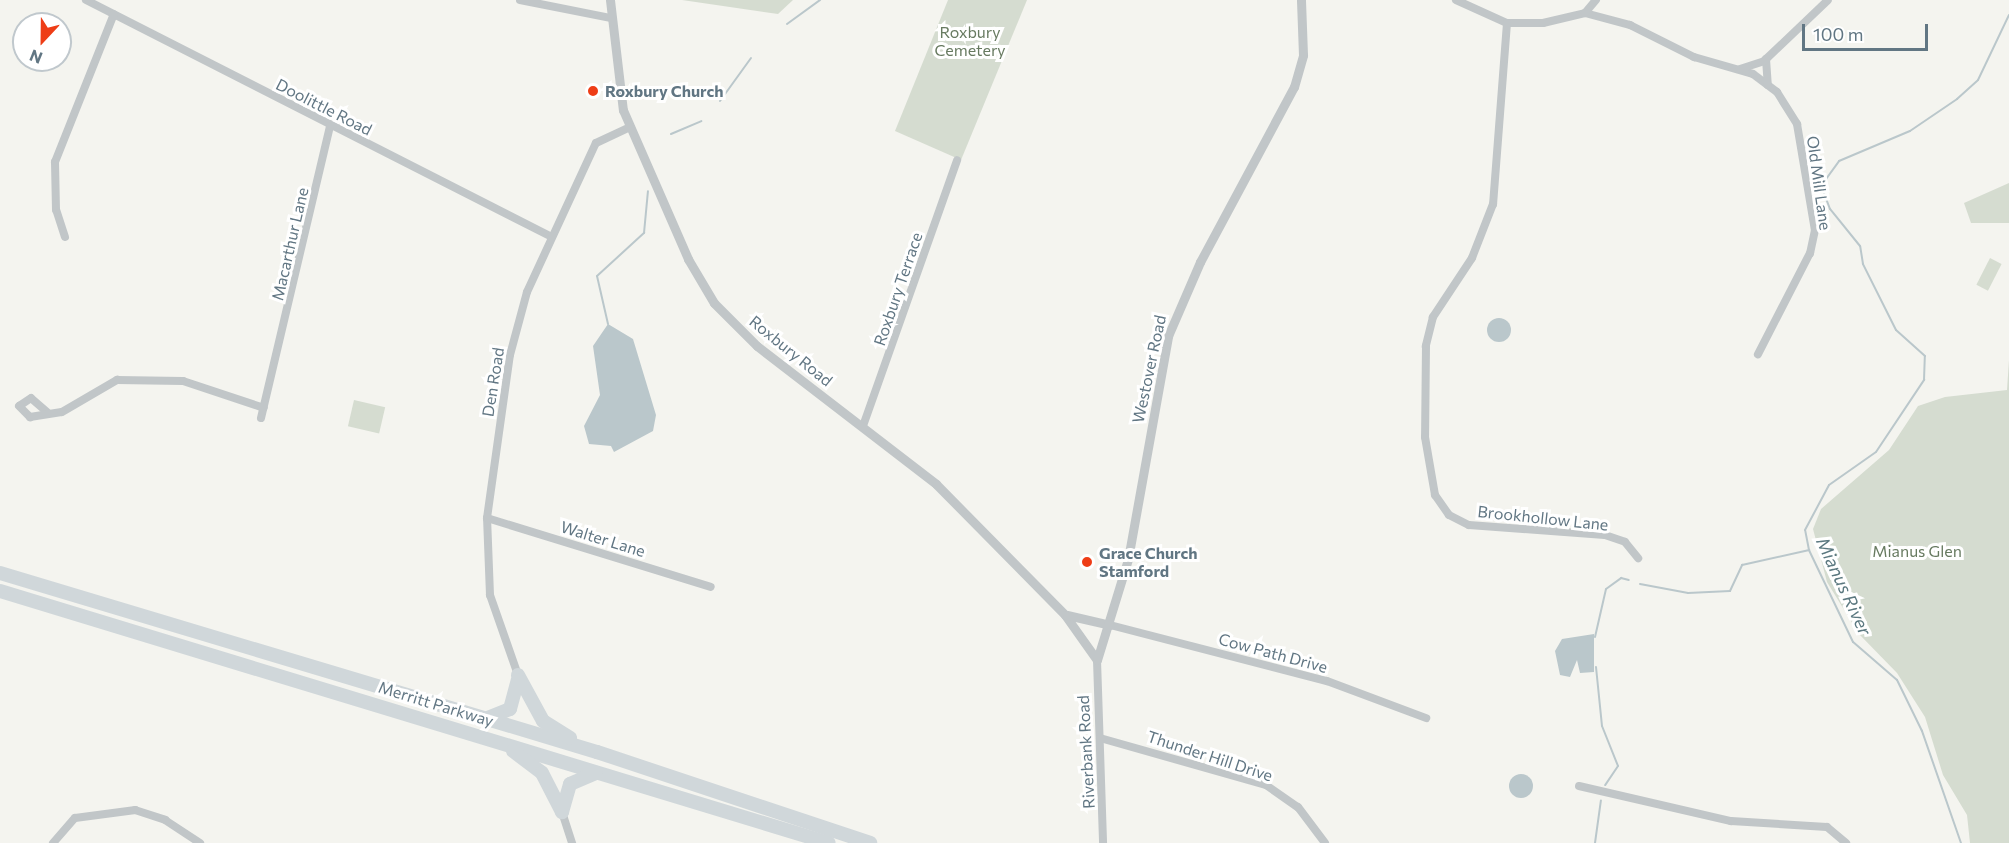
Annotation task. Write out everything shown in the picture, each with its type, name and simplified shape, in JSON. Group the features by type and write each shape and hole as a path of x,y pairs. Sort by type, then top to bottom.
{"highway":[{"name":"Merritt Parkway","path":"0,573 597,752 870,843"},
{"name":"Merritt Parkway","path":"0,591 829,843"},
{"path":"485,719 516,702 518,675"},
{"path":"518,675 543,721 597,752"},
{"path":"495,741 542,773 562,812"},
{"path":"562,812 570,784 597,772"}],"street":[{"name":"Doolittle Road","path":"86,0 550,236"},
{"path":"520,0 611,18"},
{"name":"Roxbury Road","path":"610,0 618,94 688,259 714,303 757,346 936,484 1065,615 1097,660"},
{"name":"Westover Road","path":"1097,660 1110,625 1128,559 1168,336 1200,262 1294,87 1303,55 1301,0"},
{"name":"Old Mill Lane","path":"1456,0 1507,23 1543,23 1585,13 1630,25 1694,57 1740,69 1768,86 1797,124 1815,230 1810,254 1758,354"},
{"path":"1585,13 1596,0"},
{"path":"1740,69 1766,59 1828,0"},
{"path":"65,237 56,210 55,162 114,14"},
{"name":"Brookhollow Lane","path":"1507,23 1493,204 1472,258 1432,317 1426,346 1425,437 1435,495 1449,515 1469,525 1605,535 1625,542 1638,558"},
{"path":"1766,59 1768,86"},
{"name":"Macarthur Lane","path":"261,418 275,369 330,126"},
{"name":"Den Road","path":"518,675 490,595 487,518 510,355 550,236 596,143 631,128"},
{"name":"Roxbury Terrace","path":"863,426 957,160"},
{"path":"47,412 73,408 104,383 125,380 183,381 264,408"},
{"name":"Walter Lane","path":"487,518 711,587"},
{"path":"1065,615 1110,625"},
{"name":"Cow Path Drive","path":"1110,625 1327,681 1426,718"},
{"name":"Riverbank Road","path":"1097,660 1103,843"},
{"name":"Thunder Hill Drive","path":"1101,738 1266,785 1298,807 1325,843"},
{"path":"1579,786 1731,821 1827,827 1846,843"},
{"path":"53,843 75,818 135,810 165,820 200,843"},
{"path":"562,812 572,843"}],"green space":[{"path":"682,0 793,0 778,14"},
{"name":"Roxbury Cemetery","path":"948,0 1027,0 961,160 895,131"},
{"path":"2009,183 2009,223 1971,223 1964,203"},
{"path":"1990,258 2002,264 1988,291 1976,285"},
{"name":"Mianus Glen","path":"2009,360 2009,843 1970,843 1967,815 1943,775 1925,717 1897,673 1859,634 1827,582 1813,529 1821,509 1889,450 1918,406 1945,397 2007,390"},
{"path":"354,400 385,407 379,434 348,426"}],"shaded area":[{"path":"1499,318 1508,321 1511,330 1508,339 1499,342 1490,339 1487,330 1490,321"},
{"path":"608,324 633,339 656,415 653,431 614,452 611,446 589,444 584,426 600,395 593,346"},
{"path":"1594,634 1594,672 1580,673 1577,660 1570,677 1560,675 1555,651 1562,639"},
{"path":"1521,774 1526,775 1532,781 1532,791 1526,797 1521,798 1516,797 1510,791 1509,786 1510,781 1516,775"}],"waterway":[{"path":"787,24 820,0"},
{"name":"Mianus River","path":"1961,843 1922,731 1897,680 1853,642 1809,550 1805,530 1829,485 1876,452 1924,380 1925,356 1896,330 1863,264 1860,246 1830,209 1821,186 1839,161 1910,131 1957,99 1978,80 2009,15"},
{"path":"720,101 751,58"},
{"path":"671,134 701,121"},
{"path":"608,324 597,276 644,233 648,191"},
{"path":"1640,584 1688,593 1730,591 1742,565 1809,550"},
{"path":"1595,637 1606,589 1621,578 1629,580"},
{"path":"1596,667 1602,726 1618,766 1605,785"},
{"path":"1595,843 1601,800"}],"place":[{"name":"Roxbury Church","path":"593,91"},
{"name":"Grace Church Stamford","path":"1087,562"}]}
